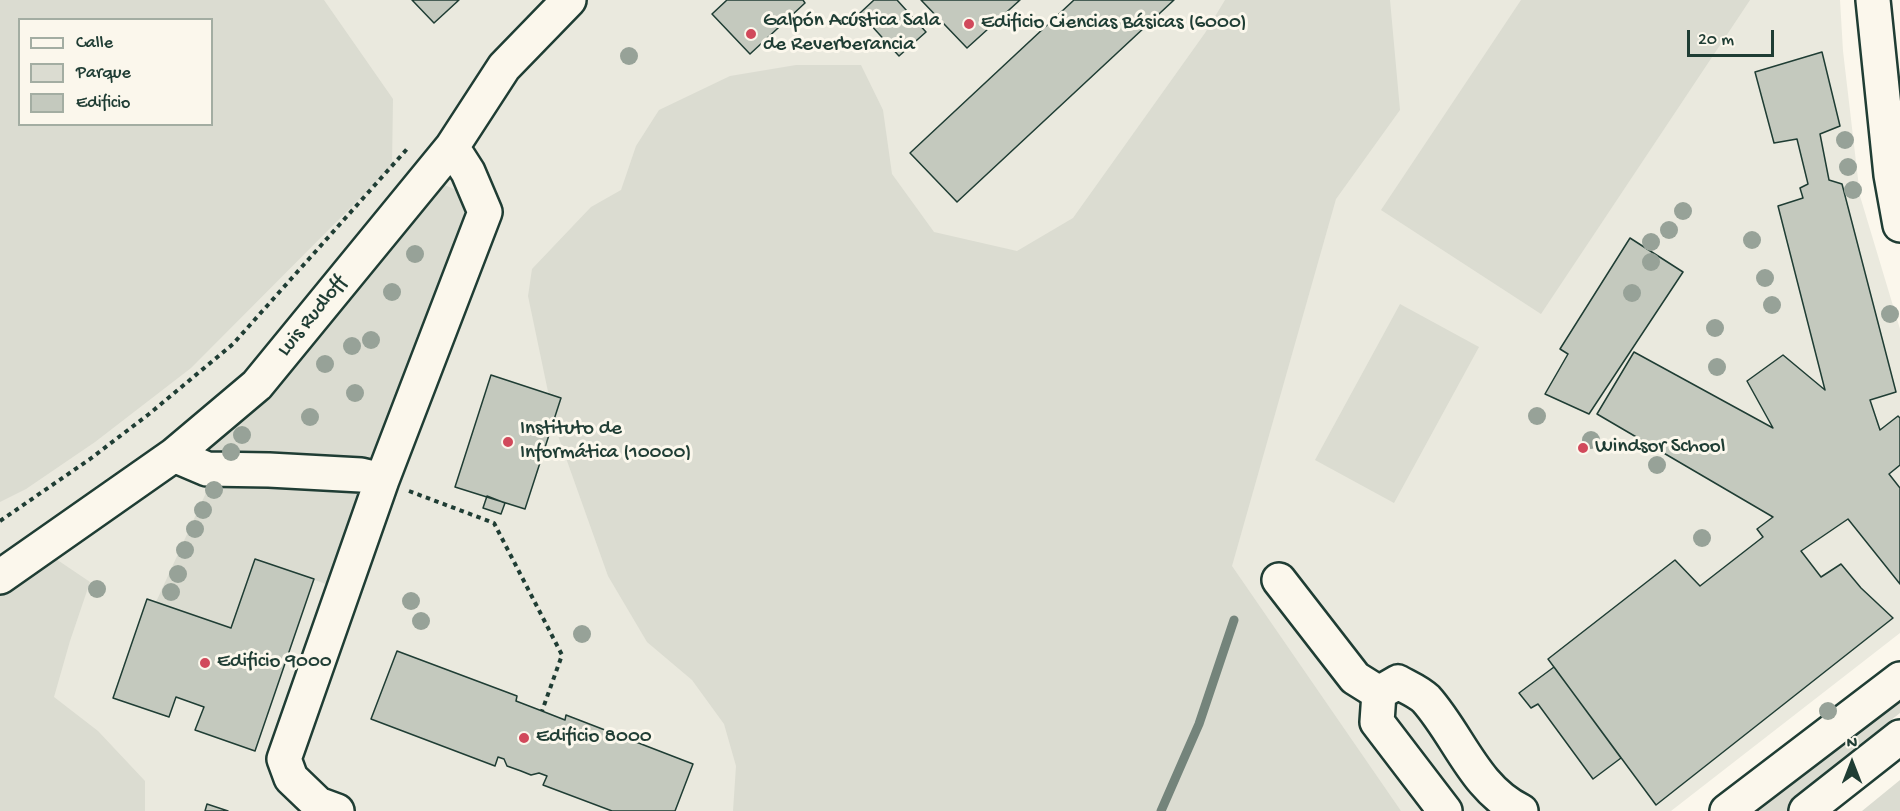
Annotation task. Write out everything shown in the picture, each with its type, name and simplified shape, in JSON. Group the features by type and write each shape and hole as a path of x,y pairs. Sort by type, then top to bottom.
{"street":[{"name":"Luis Rudloff","path":"0,577 174,455 257,385 452,147 504,68 569,0"},
{"path":"1873,0 1891,175 1900,225"},
{"path":"337,811 318,804 291,778 284,759 382,480 485,212 468,172 452,147"},
{"path":"174,455 207,469 361,475 382,480"},
{"path":"1279,580 1355,678 1379,693"},
{"path":"1727,811 1900,679"},
{"path":"1379,693 1398,682 1425,698 1487,787 1506,804 1521,811"},
{"path":"1379,693 1377,722 1445,811"},
{"path":"1806,811 1900,737"}],"path":[{"path":"0,521 90,459 149,414 233,344 407,149"},
{"path":"382,480 494,523 562,655 542,711"}],"shaded area":[{"path":"0,0 1840,0 1843,51 1860,196 1900,329 1900,633 1671,811 0,811"}],"green space":[{"path":"0,0 324,0 393,99 392,166 191,368 95,442 26,489 0,502"},
{"path":"1225,0 1390,0 1400,110 1336,199 1232,566 1401,811 733,811 736,766 724,724 692,680 647,642 608,576 556,430 528,296 532,269 591,207 621,190 636,146 659,110 730,76 796,65 861,65 883,110 892,174 934,232 1017,251 1073,218 1205,33"},
{"path":"1521,0 1750,0 1541,314 1381,210"},
{"path":"442,184 466,194 470,209 326,584 255,559 231,628 156,602 221,460 198,457"},
{"path":"1400,304 1479,347 1394,503 1315,460"},
{"path":"53,557 90,582 54,697 98,731 145,781 145,811 0,811 0,582"},
{"path":"1900,701 1900,713 1855,748 1829,781 1789,811 1754,811"},
{"path":"1900,780 1900,811 1862,811"}],"building":[{"path":"412,0 459,0 434,23"},
{"name":"Galpón Acústica Sala de Reverberancia","path":"727,0 803,0 805,3 750,54 712,14"},
{"path":"874,0 897,0 926,32 899,56 860,13"},
{"name":"Edificio Ciencias Básicas (6000)","path":"921,0 1020,0 967,48"},
{"path":"1074,0 1174,0 957,202 910,153"},
{"path":"1822,52 1840,126 1820,134 1829,180 1842,184 1896,392 1870,400 1880,430 1898,416 1900,418 1900,465 1889,474 1900,488 1900,584 1848,519 1801,551 1821,577 1841,564 1861,588 1893,618 1656,805 1548,659 1675,560 1700,586 1763,537 1757,529 1773,517 1597,414 1634,352 1773,428 1747,381 1783,355 1825,390 1778,206 1803,198 1800,188 1808,184 1797,139 1774,143 1755,72"},
{"path":"1630,238 1683,272 1589,414 1545,394 1568,354 1560,349"},
{"name":"Instituto de Informática (10000)","path":"491,375 561,398 525,509 455,487"},
{"path":"487,496 505,503 501,514 483,508"},
{"name":"Edificio 9000","path":"255,559 314,579 255,751 195,730 204,707 176,697 169,717 113,698 147,599 231,628"},
{"name":"Edificio 8000","path":"397,651 517,696 516,701 565,720 566,715 693,764 675,811 612,811 543,785 547,776 539,773 531,775 507,766 504,759 498,757 495,766 371,719"},
{"path":"1554,667 1621,758 1593,779 1538,704 1531,708 1519,693"},
{"path":"207,804 228,811 205,811"}],"waterway":[{"path":"1161,811 1199,724 1234,620"}],"place":[{"name":"Edificio Ciencias Básicas (6000)","path":"969,24"},
{"name":"Galpón Acústica Sala de Reverberancia","path":"751,34"},
{"name":"Instituto de Informática (10000)","path":"508,442"},
{"name":"Windsor School","path":"1583,448"},
{"name":"Edificio 9000","path":"205,663"},
{"name":"Edificio 8000","path":"524,738"}]}
